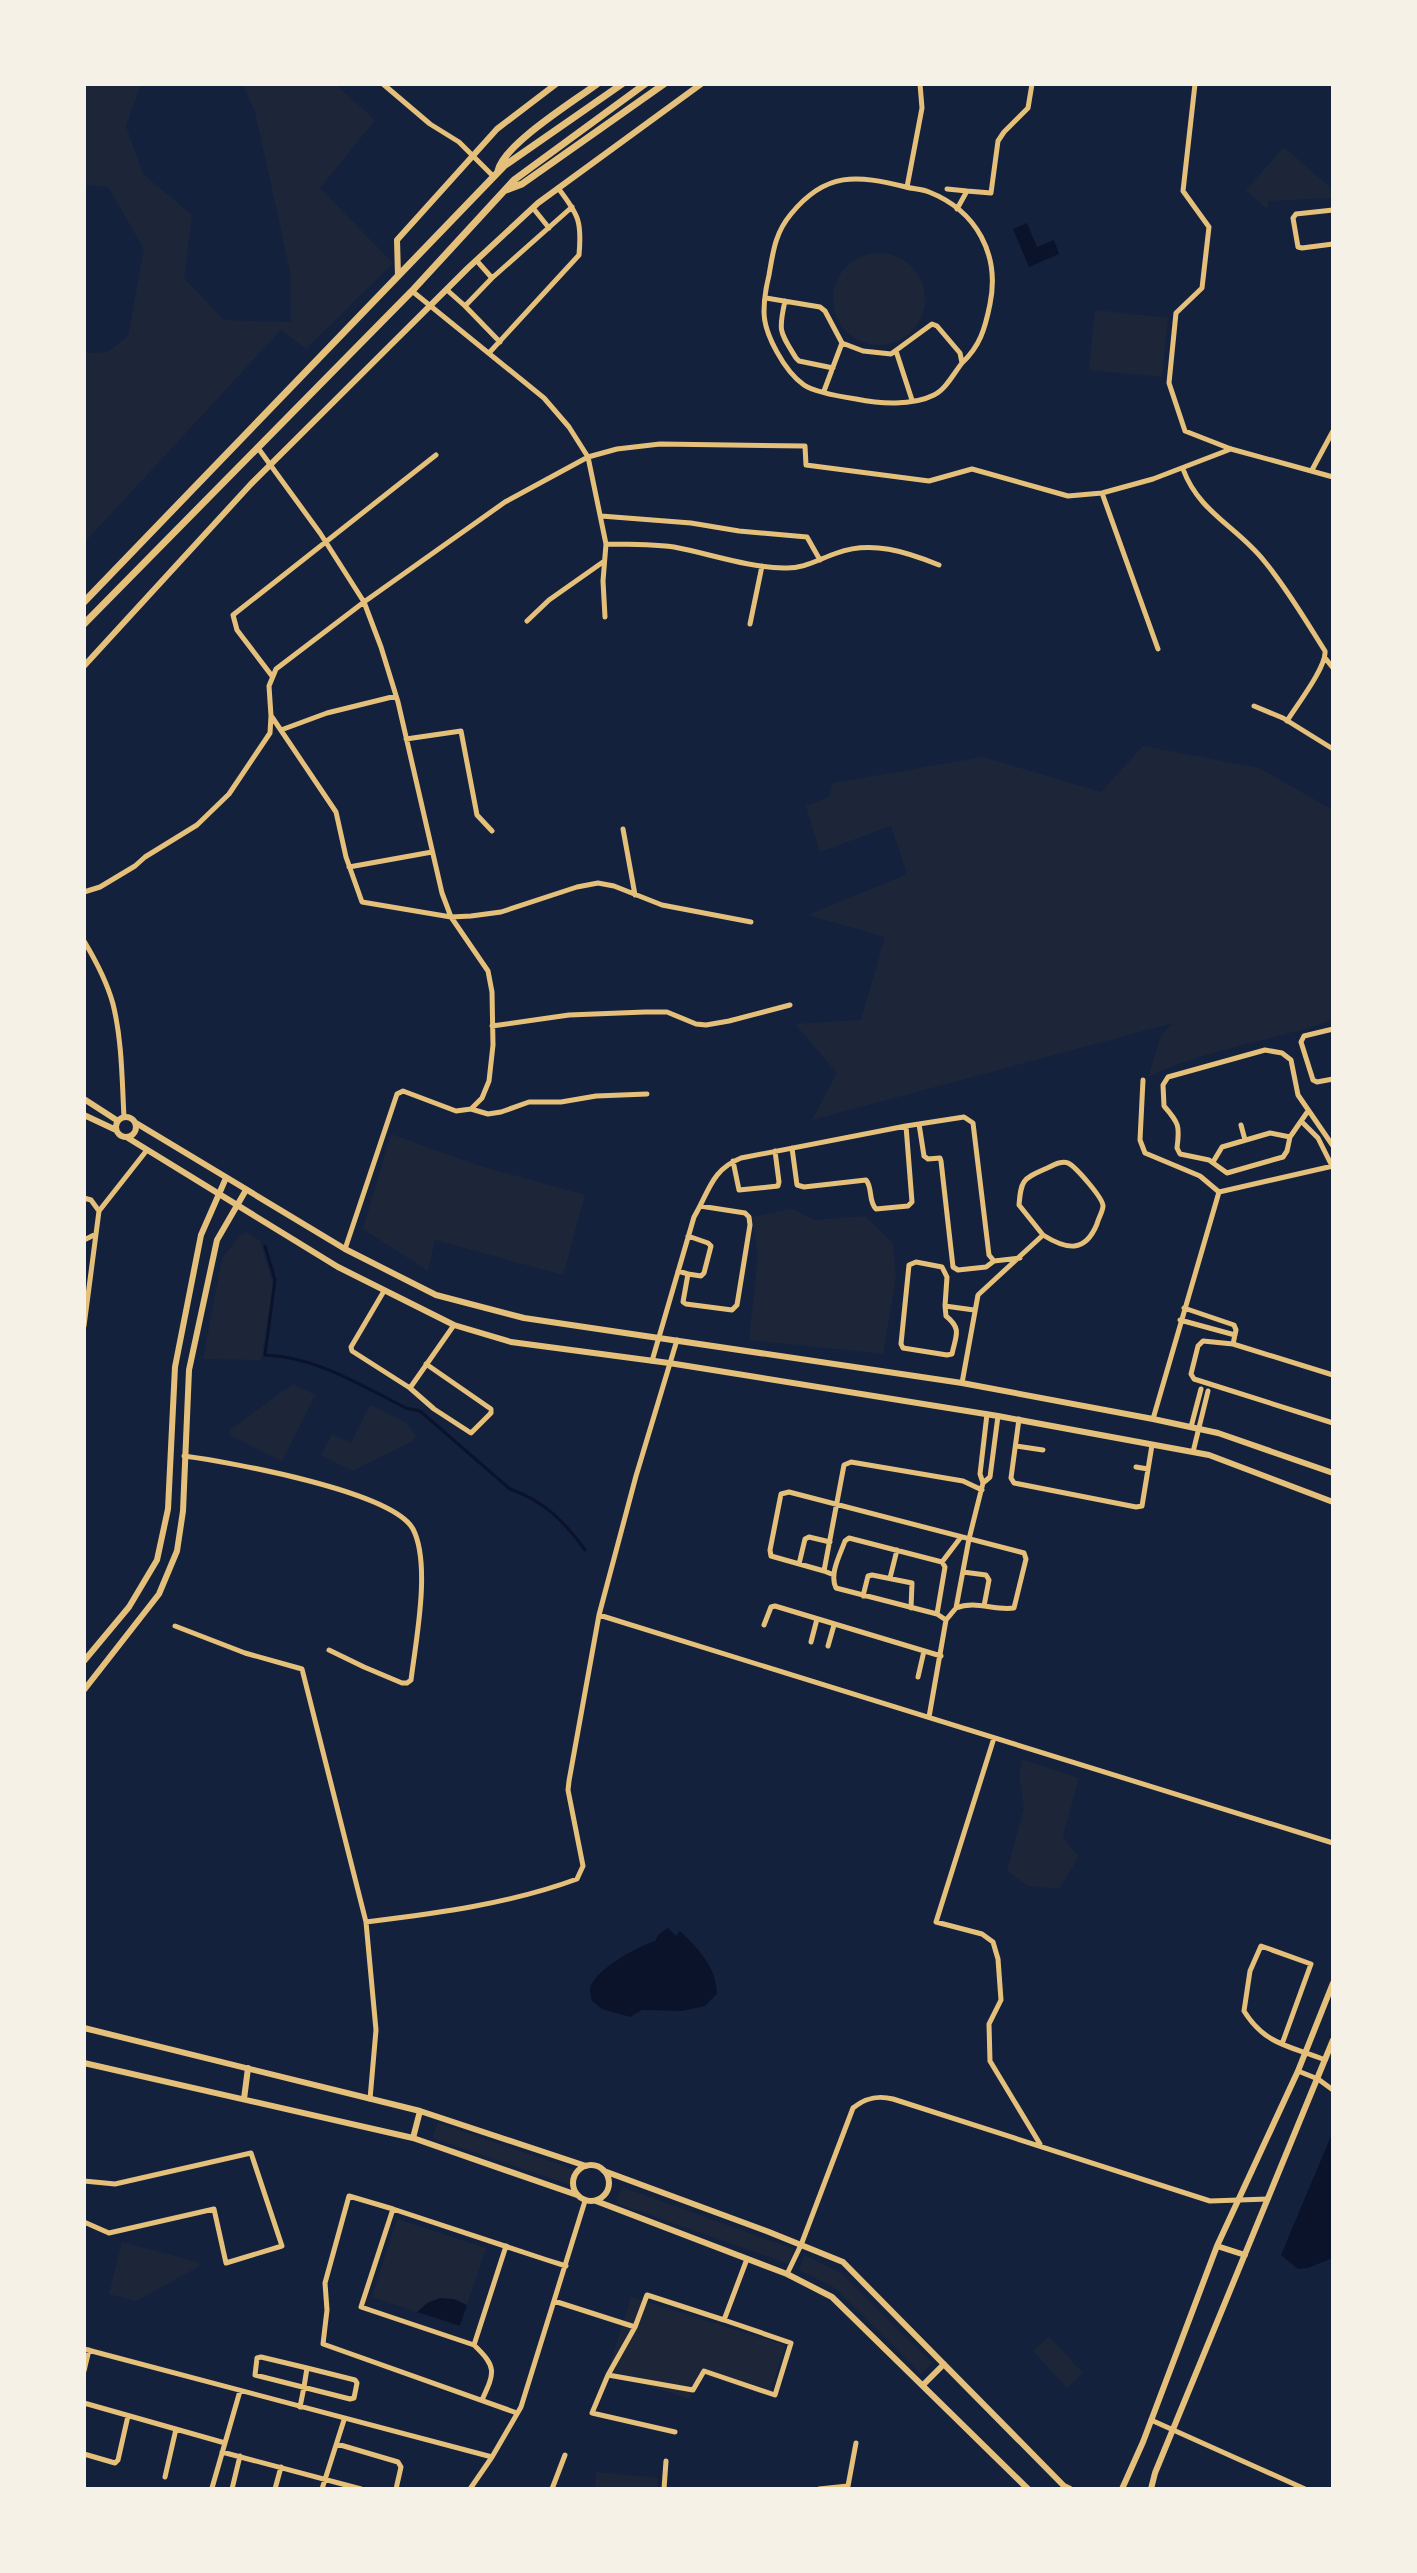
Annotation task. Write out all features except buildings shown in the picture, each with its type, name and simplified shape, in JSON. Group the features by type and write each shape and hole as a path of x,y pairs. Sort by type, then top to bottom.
{"main road":[{"path":"496,175 500,161 512,147 597,84"},
{"path":"84,602 504,166 622,84"},
{"path":"84,624 412,291 514,180 645,84"},
{"path":"504,190 522,184 664,84"}],"street":[{"path":"383,84 430,124 459,142 496,175"},
{"path":"398,276 397,240 497,129 556,84"},
{"path":"84,666 271,465 533,208 701,84"},
{"path":"907,187 922,108 920,84"},
{"path":"947,189 991,193 998,141 1028,108 1032,84"},
{"path":"1195,84 1183,191 1209,227 1202,288 1176,313 1169,383 1185,431 1231,449 1333,477"},
{"path":"854,177 907,187 929,192 957,209 977,229 991,258 994,288 985,332 974,352 932,396 879,404 805,386 786,367 773,343 764,314 775,236 792,212 829,182 854,177"},
{"path":"489,353 579,255 581,230 577,213 558,188"},
{"path":"957,209 967,191"},
{"path":"465,306 572,207"},
{"path":"533,208 549,228"},
{"path":"1333,210 1296,214 1293,218 1298,247 1333,244"},
{"path":"477,261 492,278"},
{"path":"447,290 500,342"},
{"path":"412,291 544,398 569,427 588,457 606,544 603,561 605,617"},
{"path":"766,298 820,307 842,343 875,353 896,351 932,324 960,353 962,363"},
{"path":"785,301 779,326 796,358 833,368"},
{"path":"824,391 842,343"},
{"path":"896,351 912,400"},
{"path":"1312,470 1333,431"},
{"path":"84,892 128,871 197,825 229,794 270,733 269,686 276,669 505,502 588,457 617,449 660,444 805,446 806,465 929,481 972,469 1068,496 1102,493 1183,469 1231,449"},
{"path":"258,448 325,541 364,602 396,696 442,893 451,917 488,971 492,992 489,1081 482,1098 471,1109"},
{"path":"272,676 237,630 233,615 436,455"},
{"path":"1183,469 1192,491 1205,507 1240,535 1264,560 1325,651 1326,659 1333,668"},
{"path":"1102,493 1158,649"},
{"path":"601,516 807,537 820,560"},
{"path":"606,544 671,547 786,568 804,567 856,546 878,547 914,555 939,565"},
{"path":"527,621 549,600 603,561"},
{"path":"750,624 762,566"},
{"path":"1287,721 1326,659"},
{"path":"281,730 327,713 396,696"},
{"path":"1254,706 1287,721 1333,749"},
{"path":"271,716 336,812 349,867 362,902 451,917 501,912 588,884 614,886 662,905 751,922"},
{"path":"406,739 461,731 477,815 492,831"},
{"path":"623,829 635,896"},
{"path":"349,867 432,852"},
{"path":"84,941 99,967 113,1004 121,1064 121,1119 116,1130"},
{"path":"492,1026 569,1015 645,1012 667,1012 706,1025 790,1005"},
{"path":"1333,1029 1304,1036 1301,1042 1313,1080 1333,1079"},
{"path":"1308,1111 1290,1137 1283,1157 1227,1173 1213,1162 1180,1154 1177,1148 1180,1128 1164,1106 1163,1085 1168,1077 1265,1050 1282,1053 1291,1060 1298,1095 1333,1146"},
{"path":"1143,1080 1140,1140 1145,1153 1200,1176 1219,1192"},
{"path":"345,1249 397,1094 403,1091 456,1111 471,1109 488,1114 529,1102 647,1094"},
{"path":"84,1099 121,1119 131,1118 345,1249 436,1295 524,1318 962,1383 1153,1419 1218,1433 1333,1473"},
{"path":"84,1115 116,1130 338,1267 454,1325 511,1342 669,1363 1019,1419 1209,1455 1333,1502"},
{"path":"652,1361 694,1217 713,1177 733,1161 964,1117 973,1123 989,1255 994,1261"},
{"path":"1219,1192 1332,1166 1318,1138 1301,1121"},
{"path":"128,1138 135,1134 136,1123"},
{"path":"919,1124 924,1156 928,1159 940,1158 941,1161 953,1267 958,1270 986,1267 994,1261 1020,1258"},
{"path":"1241,1125 1245,1140"},
{"path":"792,1148 797,1185 804,1187 866,1180 876,1209 908,1206 912,1202 906,1126"},
{"path":"1213,1162 1222,1147 1270,1133 1290,1137"},
{"path":"84,1326 88,1269 99,1211 147,1150"},
{"path":"733,1161 739,1190 778,1186 775,1151"},
{"path":"1061,1162 1069,1164 1101,1197 1103,1207 1091,1239 1082,1244 1066,1247 1043,1235 1019,1205 1021,1186 1026,1177 1061,1162"},
{"path":"84,1661 129,1607 157,1560 168,1509 175,1367 201,1235 226,1178"},
{"path":"84,1690 159,1594 177,1551 183,1511 189,1370 217,1240 246,1190"},
{"path":"1153,1419 1219,1192"},
{"path":"84,1198 91,1200 99,1211"},
{"path":"688,1274 683,1302 686,1304 732,1310 737,1305 749,1217 745,1213 700,1206"},
{"path":"84,1240 96,1234"},
{"path":"962,1383 978,1295 1043,1235"},
{"path":"678,1271 701,1276 704,1273 711,1246 688,1236"},
{"path":"916,1262 942,1267 947,1277 945,1306 946,1316 957,1328 952,1354 903,1348 909,1265 916,1262"},
{"path":"384,1291 351,1347 352,1351 410,1388 434,1409 471,1433 491,1413 491,1409 426,1364"},
{"path":"945,1306 974,1310"},
{"path":"1184,1308 1234,1325 1233,1344"},
{"path":"1180,1320 1235,1335"},
{"path":"410,1388 454,1325"},
{"path":"366,1922 462,1910 537,1894 577,1879 582,1874 568,1790 599,1615 635,1479 677,1340"},
{"path":"1333,1375 1233,1344 1203,1341 1198,1346 1191,1374 1194,1379 1333,1423"},
{"path":"1191,1427 1205,1390 1200,1429 1193,1452"},
{"path":"173,1404 187,1404"},
{"path":"956,1608 982,1487 980,1474 987,1414"},
{"path":"982,1487 990,1477 998,1416"},
{"path":"1019,1419 1011,1478 1014,1483 1136,1507 1142,1506 1152,1445"},
{"path":"1016,1446 1043,1450"},
{"path":"184,1456 234,1463 365,1498 397,1513 411,1526 422,1559 419,1621 411,1680 402,1683 329,1650"},
{"path":"824,1571 844,1465 851,1462 982,1487"},
{"path":"1136,1467 1148,1469"},
{"path":"834,1575 771,1556 781,1494 789,1492 838,1503 1024,1553 1026,1559 1014,1608 968,1603 956,1608 946,1620 929,1717"},
{"path":"799,1564 805,1539 809,1537 830,1542"},
{"path":"942,1562 961,1537"},
{"path":"937,1614 945,1567 942,1562 849,1538 845,1541 834,1575 836,1588 937,1614 946,1620"},
{"path":"890,1578 897,1550"},
{"path":"157,1560 171,1566"},
{"path":"963,1572 986,1575 989,1580 984,1606"},
{"path":"863,1596 868,1576 912,1583 911,1608"},
{"path":"764,1625 771,1607 775,1606 941,1656"},
{"path":"599,1615 1333,1843"},
{"path":"811,1642 817,1619"},
{"path":"828,1646 834,1625"},
{"path":"175,1626 245,1653 302,1669 366,1922 376,2030 370,2099"},
{"path":"918,1677 924,1651"},
{"path":"994,1738 936,1922 982,1934 993,1942 998,1959 1001,2000 989,2024 990,2061 1041,2145"},
{"path":"1282,2044 1311,1964 1261,1946 1250,1971 1244,2011 1253,2027 1272,2041 1325,2060"},
{"path":"1122,2489 1217,2246 1298,2071 1333,1983"},
{"path":"84,2028 420,2111 586,2166 596,2166 843,2262 1070,2489"},
{"path":"1151,2489 1333,2040"},
{"path":"84,2063 413,2138 577,2195 585,2201 596,2201 787,2274 832,2297 1028,2489"},
{"path":"244,2099 248,2068"},
{"path":"1298,2071 1318,2079 1333,2090"},
{"path":"787,2274 853,2108 870,2098 893,2099 1210,2201 1268,2199"},
{"path":"413,2138 420,2111"},
{"path":"84,2181 115,2184 251,2153 282,2246 226,2263 214,2209 109,2233 84,2222"},
{"path":"577,2195 573,2186 574,2177 586,2166"},
{"path":"596,2201 607,2191 609,2181 604,2171"},
{"path":"517,2413 323,2344 327,2310 325,2283 349,2196 566,2266"},
{"path":"470,2489 517,2413 585,2201"},
{"path":"393,2209 361,2307 474,2345 489,2359 492,2378 482,2400"},
{"path":"474,2345 506,2246"},
{"path":"1217,2246 1245,2255"},
{"path":"724,2320 747,2259"},
{"path":"608,2375 693,2390 704,2371 775,2395 791,2343 647,2295 635,2327 608,2375 592,2413 675,2432"},
{"path":"554,2301 635,2327"},
{"path":"84,2369 86,2349 492,2457"},
{"path":"261,2357 307,2368 355,2380 354,2398 255,2375 254,2372 257,2358 261,2357"},
{"path":"923,2385 944,2364"},
{"path":"300,2407 307,2368"},
{"path":"212,2488 240,2391"},
{"path":"84,2403 225,2443"},
{"path":"84,2454 115,2463 128,2416"},
{"path":"322,2489 344,2420"},
{"path":"1151,2420 1305,2489"},
{"path":"165,2477 176,2429"},
{"path":"819,2489 848,2486 856,2443"},
{"path":"337,2444 398,2462 401,2467 396,2489"},
{"path":"222,2452 361,2489"},
{"path":"552,2489 565,2455"},
{"path":"232,2489 240,2456"},
{"path":"664,2489 666,2461"},
{"path":"275,2489 281,2467"}],"shaded area":[{"path":"84,84 141,84 126,126 143,174 192,215 184,278 224,320 291,322 290,271 255,112 243,84 335,84 375,120 320,188 393,263 306,349 281,330 84,543 84,353 108,352 128,336 144,249 108,187 84,185"},
{"path":"1284,147 1333,190 1331,198 1268,201 1268,210 1246,190"},
{"path":"1027,223 1037,247 1054,240 1059,254 1029,267 1013,229"},
{"path":"879,253 897,256 912,266 922,281 925,299 922,317 912,332 897,342 879,345 861,342 846,332 836,317 833,299 836,281 846,266 861,256"},
{"path":"1095,310 1168,318 1162,377 1089,370"},
{"path":"1143,746 1259,768 1333,810 1333,1020 1193,1059 1148,1077 1161,1035 1173,1023 812,1120 837,1073 795,1024 861,1020 885,937 808,915 907,874 891,826 820,852 806,806 829,797 833,783 983,757 1101,792"},
{"path":"391,1134 477,1165 585,1195 563,1275 435,1240 428,1271 363,1229"},
{"path":"792,1209 815,1220 865,1216 893,1243 896,1278 883,1354 749,1340 758,1255 752,1217"},
{"path":"247,1232 260,1241 273,1285 261,1360 203,1359 222,1258 240,1235"},
{"path":"293,1384 315,1395 282,1461 228,1434 231,1429"},
{"path":"370,1405 405,1422 416,1436 413,1441 352,1471 321,1455 332,1434 351,1443"},
{"path":"1022,1759 1079,1778 1063,1836 1079,1856 1059,1889 1028,1886 1007,1871 1024,1808 1019,1775"},
{"path":"668,1928 676,1936 680,1931 710,1967 717,1994 705,2006 682,2011 642,2010 630,2017 602,2009 592,2001 590,1989 599,1974 628,1953 655,1941"},
{"path":"438,2123 576,2170 571,2185 432,2138"},
{"path":"1331,2136 1333,2258 1298,2269 1281,2255"},
{"path":"622,2187 794,2249 789,2264 616,2203"},
{"path":"397,2219 486,2248 460,2326 372,2297"},
{"path":"122,2242 198,2262 200,2266 136,2301 109,2294"},
{"path":"804,2255 841,2273 932,2363 921,2374 835,2288 799,2270"},
{"path":"631,2297 785,2345 769,2396 699,2374 690,2399 607,2373"},
{"path":"440,2298 454,2299 467,2305 460,2326 417,2312 427,2303"},
{"path":"1049,2336 1083,2373 1067,2388 1033,2351"},
{"path":"596,2472 658,2478 657,2489 595,2489"}],"waterway":[{"path":"265,1246 275,1280 265,1355 320,1367 406,1408 420,1411 510,1489 552,1513 585,1550"}]}
